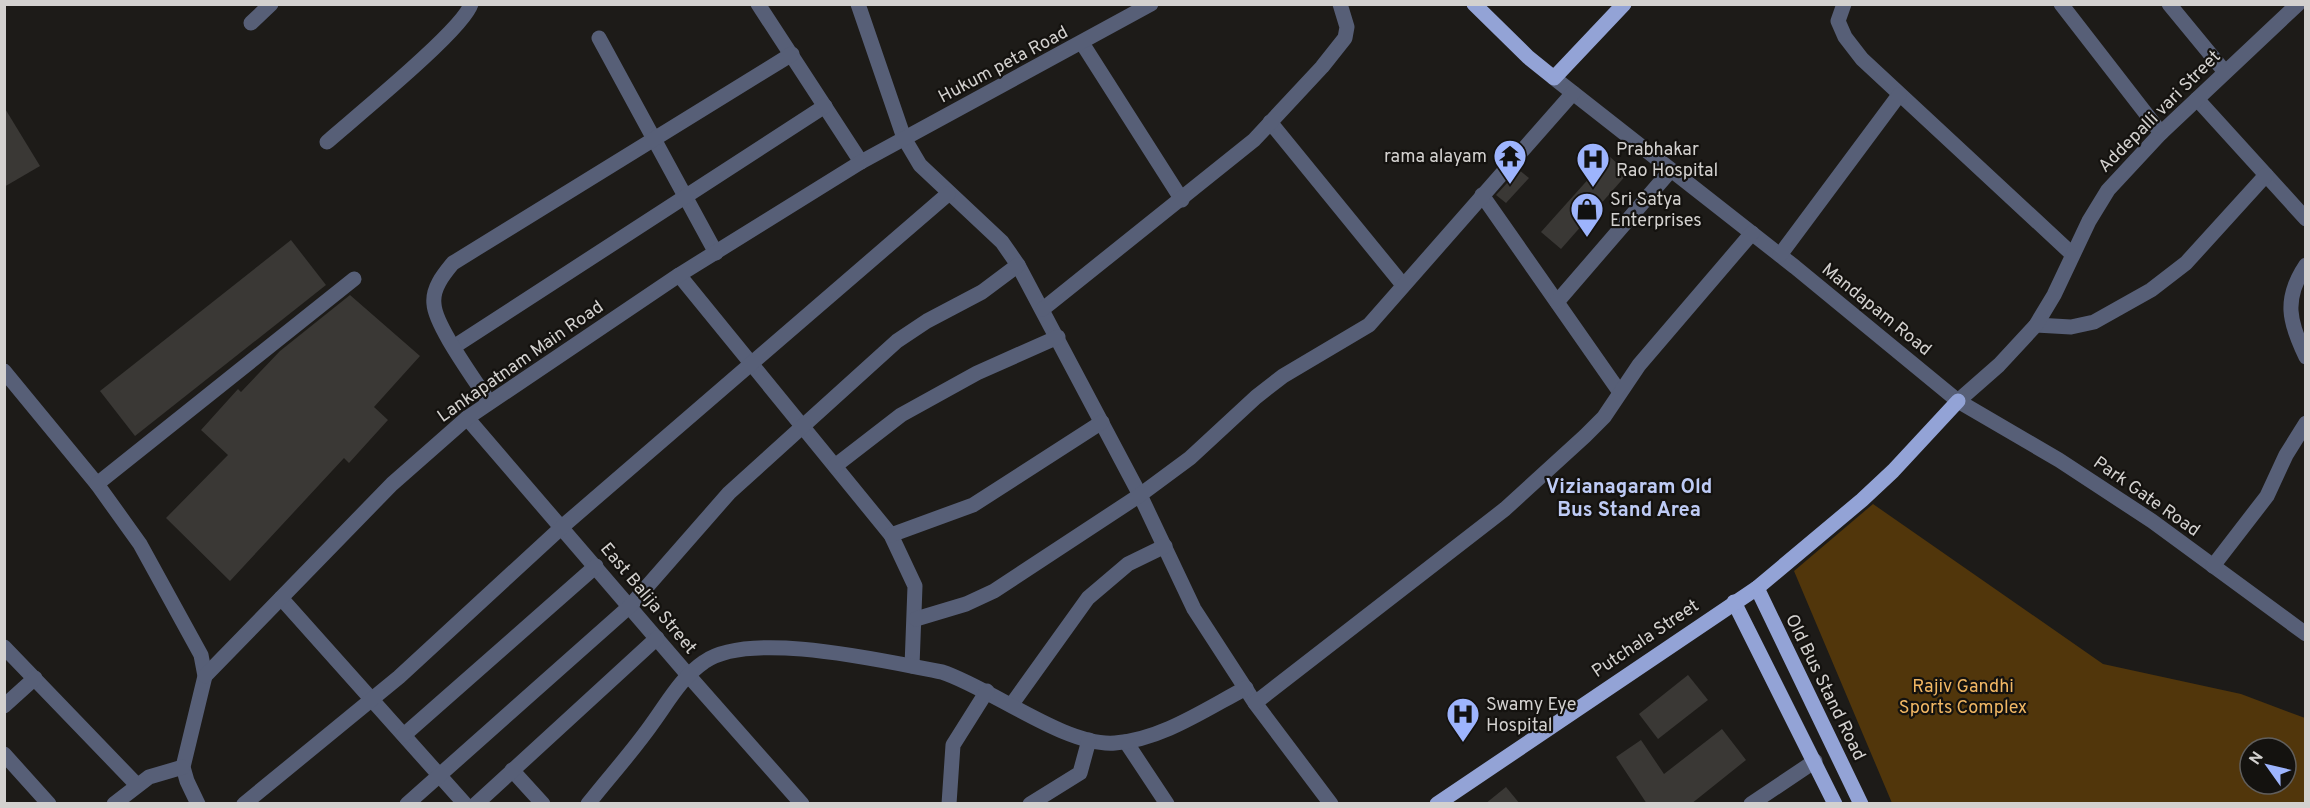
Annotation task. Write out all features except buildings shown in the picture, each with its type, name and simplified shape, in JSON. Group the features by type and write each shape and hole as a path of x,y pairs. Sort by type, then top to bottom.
{"main road":[{"path":"1474,4 1528,57 1554,78 1624,4"},
{"path":"1756,588 1862,500 1893,471 1958,401"},
{"name":"Putchala Street","path":"1437,804 1467,781 1756,588"},
{"name":"Old Bus Stand Road","path":"1756,588 1861,804"},
{"path":"1734,602 1835,804"}],"street":[{"path":"251,23 271,4"},
{"path":"327,142 438,43 464,18 471,4"},
{"path":"758,4 861,162"},
{"path":"858,4 904,138 920,165 948,194 1002,242 1018,265 1140,495 1194,609 1255,703 1331,804"},
{"name":"Hukum peta Road","path":"904,138 1151,4"},
{"path":"1043,309 1182,200 1254,140 1322,67 1345,38 1347,27 1340,4"},
{"path":"1844,4 1838,21 1845,37 1862,59 2072,254"},
{"path":"2061,4 2161,133"},
{"path":"2169,4 2225,72"},
{"name":"Addepalli vari Street","path":"1958,401 1999,365 2036,325 2108,190 2161,133 2298,4"},
{"path":"600,38 717,253"},
{"path":"1082,43 1182,200"},
{"path":"489,402 439,320 434,304 435,290 453,263 792,54"},
{"name":"Mandapam Road","path":"1554,78 1780,255 1958,401"},
{"path":"916,619 966,604 994,591 1140,495 1190,458 1256,397 1283,376 1369,325 1573,93"},
{"path":"1780,255 1899,95"},
{"path":"2197,99 2306,219"},
{"path":"455,346 825,106"},
{"path":"1270,122 1403,285"},
{"name":"Lankapatnam Main Road","path":"205,676 392,484 467,418 679,275 861,162 904,138"},
{"path":"1557,302 1671,171"},
{"path":"2036,325 2071,327 2094,322 2151,290 2186,263 2266,175"},
{"path":"244,804 373,699 563,526 948,194"},
{"path":"1482,195 1619,391"},
{"path":"1255,703 1505,509 1604,417 1619,391 1752,233"},
{"path":"407,804 630,606 713,509 910,330 982,292 1018,265"},
{"path":"2306,265 2294,284 2290,308 2292,323 2306,357"},
{"path":"679,275 891,535 915,586 916,619 912,666"},
{"path":"97,484 354,279"},
{"path":"835,466 901,415 977,374 1058,338"},
{"path":"4,372 97,484 140,544 201,655 205,676 183,767 198,804"},
{"name":"Park Gate Road","path":"1958,401 2059,460 2306,633"},
{"name":"East Balija Street","path":"467,418 802,804"},
{"path":"891,535 973,505 1102,423"},
{"path":"2213,566 2267,496 2286,455 2306,423"},
{"path":"1012,704 1088,598 1128,564 1165,546"},
{"path":"404,735 596,566"},
{"path":"281,598 465,804"},
{"path":"476,804 657,638"},
{"path":"4,647 137,785"},
{"path":"588,804 654,722 688,675 720,653 759,647 790,648 912,666 958,677 1089,740 1103,743 1126,741 1169,727 1246,688"},
{"path":"4,706 35,678"},
{"path":"949,804 953,746 987,691"},
{"path":"1029,804 1080,772 1089,740"},
{"path":"1126,741 1167,804"},
{"path":"4,754 49,804"},
{"path":"1751,804 1815,761"},
{"path":"114,804 149,777 183,767"},
{"path":"512,770 543,804"}],"green space":[{"name":"Rajiv Gandhi Sports Complex","path":"1873,504 2103,664 2241,694 2305,718 2305,803 1892,803 1794,571"}],"place":[{"name":"rama alayam","path":"1510,185"},
{"name":"Prabhakar Rao Hospital","path":"1593,188"},
{"name":"Sri Satya Enterprises","path":"1587,238"},
{"name":"Swamy Eye Hospital","path":"1463,743"}],"district":[{"name":"Vizianagaram Old Bus Stand Area","path":"1629,498"}]}
